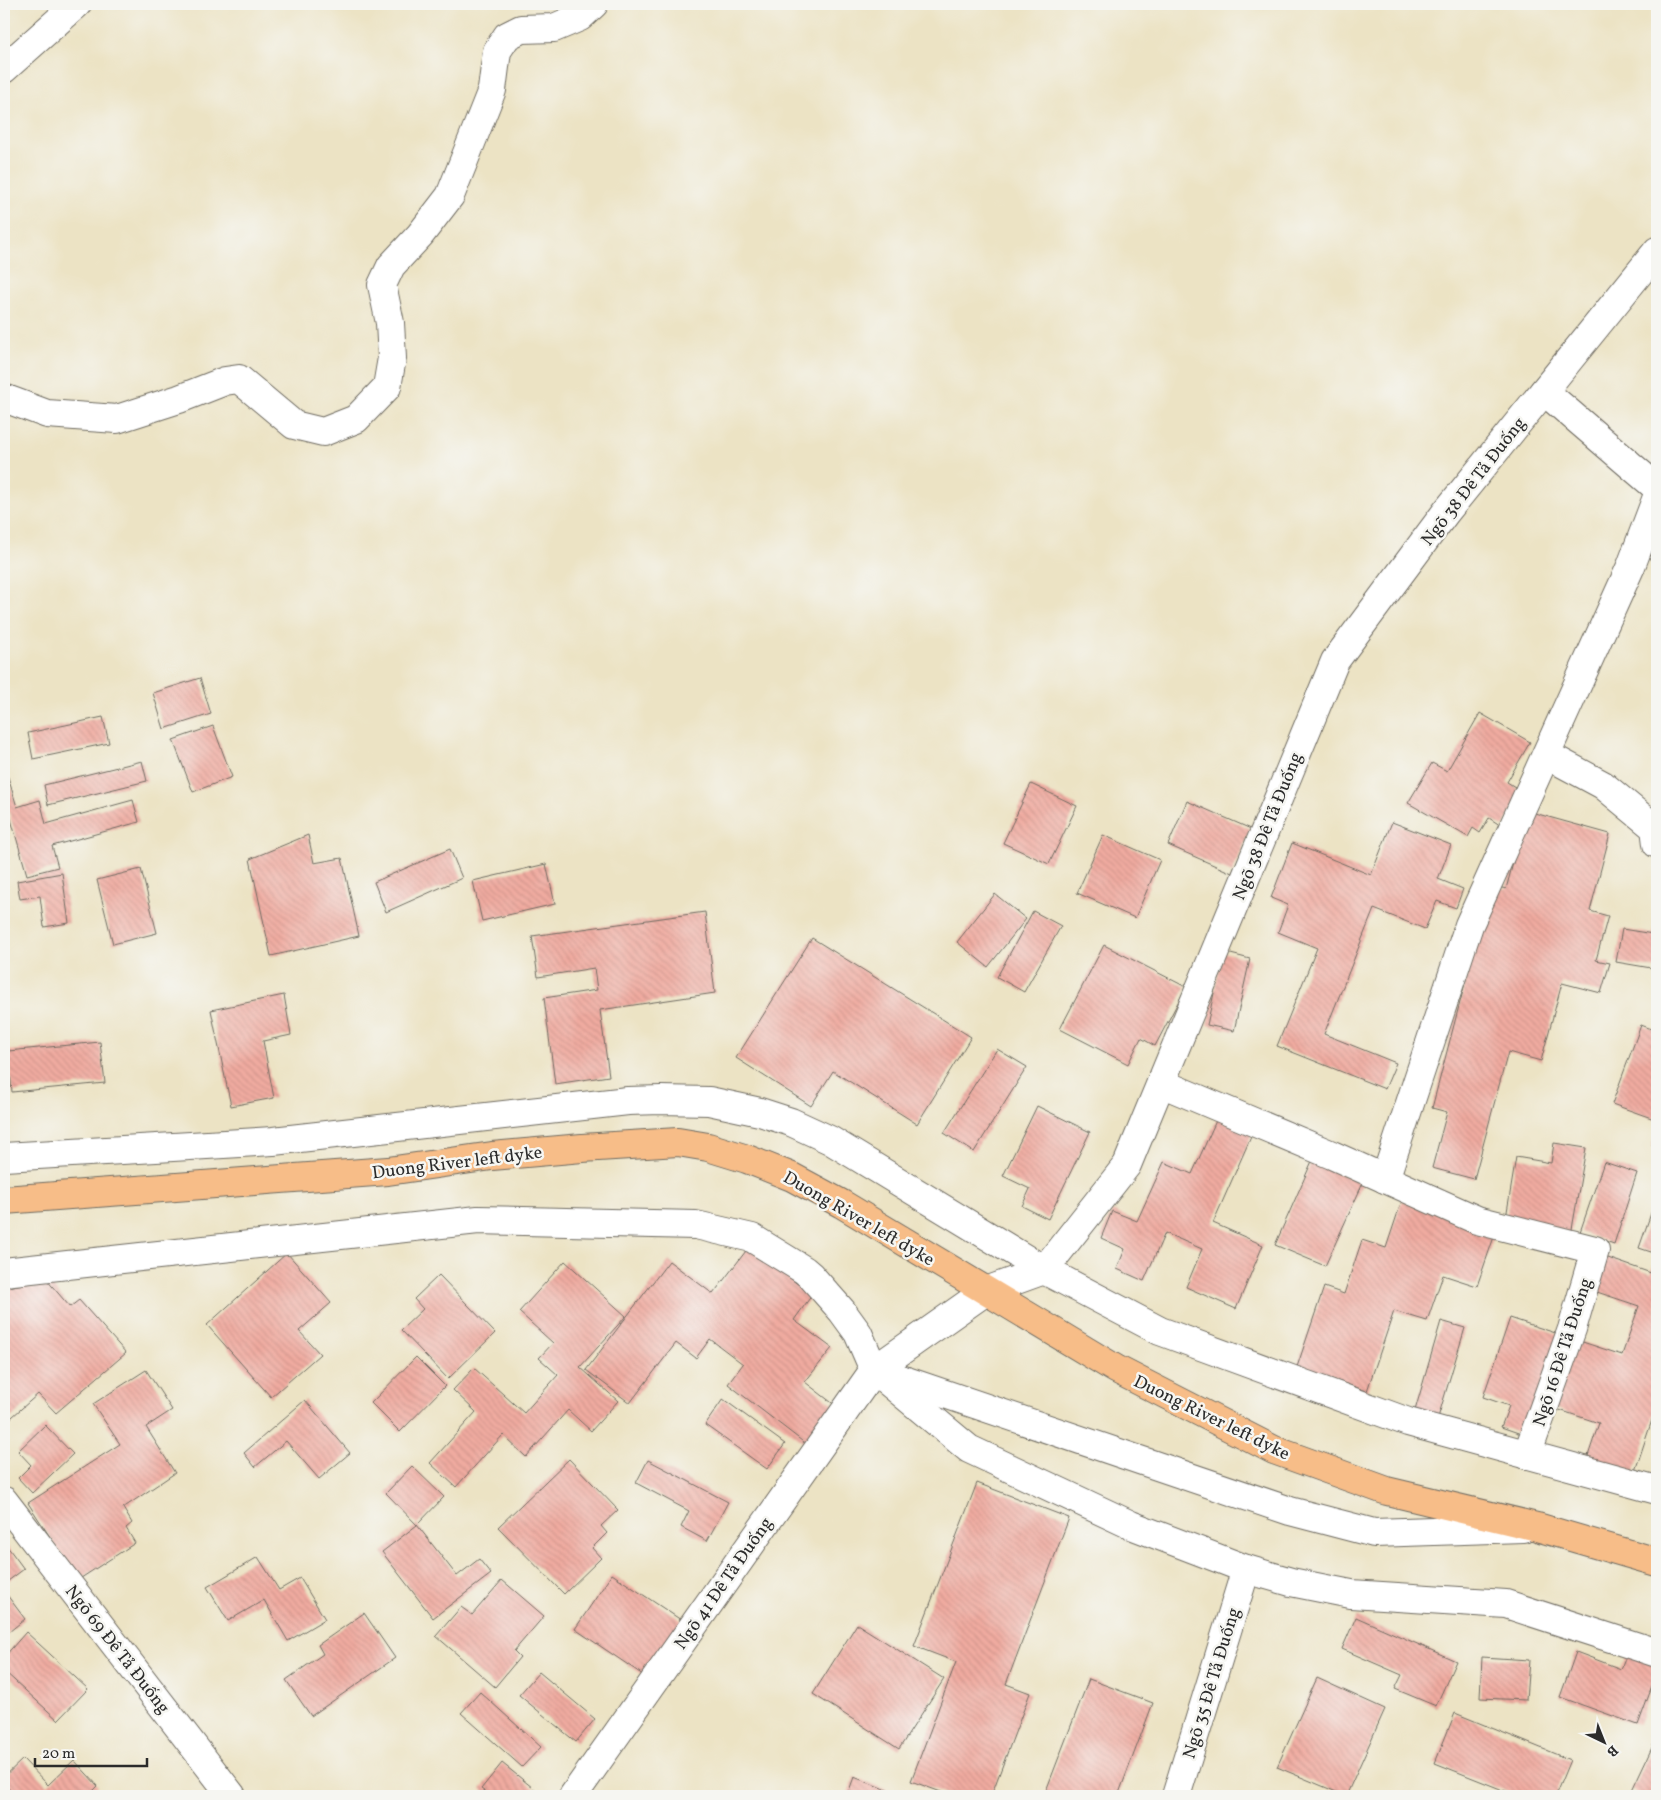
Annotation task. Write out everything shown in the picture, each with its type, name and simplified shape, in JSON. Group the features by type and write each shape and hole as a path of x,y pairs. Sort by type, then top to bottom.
{"main road":[{"name":"Duong River left dyke","path":"4,1200 388,1171 492,1156 582,1148 678,1142 708,1147 747,1159 792,1177 842,1204 1116,1370 1274,1450 1387,1491 1537,1527 1657,1562"}],"street":[{"path":"4,69 77,4"},
{"path":"4,398 47,414 116,419 180,399 225,380 239,379 294,425 323,432 356,420 387,387 392,358 390,323 382,285 391,266 420,235 450,196 492,90 497,51 507,36 521,29 554,28 580,17 594,4"},
{"name":"Ngõ 38 Đê Tả Đuống","path":"1044,1270 1127,1165 1335,661 1446,512 1657,251"},
{"path":"1544,390 1657,488"},
{"path":"1161,1083 1385,1179 1469,925 1631,566 1657,497"},
{"path":"1546,755 1603,785 1655,828 1657,844"},
{"path":"4,1157 272,1141 628,1101 709,1101 760,1112 791,1122 830,1140 1044,1270 1160,1331 1408,1422 1657,1490"},
{"name":"Ngõ 16 Đê Tả Đuống","path":"1385,1179 1477,1220 1595,1250 1572,1329 1527,1455"},
{"path":"4,1272 478,1220 696,1224 752,1238 804,1270 842,1311 858,1333 874,1370 969,1449 1131,1525 1246,1569 1291,1582 1351,1594 1506,1604 1657,1653"},
{"path":"874,1370 986,1291 1044,1270"},
{"path":"874,1370 1290,1511 1374,1533 1537,1527"},
{"name":"Ngõ 41 Đê Tả Đuống","path":"572,1796 874,1370"},
{"name":"Ngõ 69 Đê Tả Đuống","path":"4,1501 232,1796"},
{"name":"Ngõ 35 Đê Tả Đuống","path":"1176,1796 1246,1569"}],"building":[{"path":"200,678 211,714 164,729 153,693"},
{"path":"1480,713 1530,742 1507,782 1523,792 1503,827 1489,818 1480,833 1473,828 1468,837 1408,803 1432,763 1447,771"},
{"path":"103,717 109,743 33,759 28,733"},
{"path":"213,726 232,777 193,792 173,740"},
{"path":"142,761 147,781 48,805 44,785"},
{"path":"8,777 17,807 40,800 46,824 133,800 139,822 52,846 58,867 27,875 8,809 4,811 4,778"},
{"path":"1031,784 1077,806 1049,864 1003,843"},
{"path":"1187,801 1251,829 1232,873 1168,845"},
{"path":"1527,811 1610,834 1590,911 1608,916 1596,960 1610,963 1601,993 1562,983 1541,1061 1508,1052 1474,1179 1432,1168 1447,1112 1432,1108 1491,885 1506,889"},
{"path":"1392,822 1451,845 1438,879 1463,889 1456,908 1437,901 1425,929 1374,909 1324,1034 1396,1063 1385,1089 1277,1046 1317,948 1278,932 1288,905 1271,898 1292,843 1371,875"},
{"path":"308,835 314,863 342,858 359,936 271,956 250,859"},
{"path":"1103,835 1160,860 1135,918 1077,893"},
{"path":"450,849 462,878 386,912 374,882"},
{"path":"546,864 555,904 482,921 473,881"},
{"path":"141,869 157,933 113,944 97,880"},
{"path":"62,873 69,923 44,927 40,896 20,899 17,881"},
{"path":"995,894 1026,919 988,967 957,942"},
{"path":"1033,911 1061,926 1024,992 997,977"},
{"path":"705,912 715,993 600,1010 609,1076 555,1084 544,998 597,990 594,968 538,977 532,936"},
{"path":"1656,917 1657,969 1616,962 1622,929 1653,934"},
{"path":"812,938 971,1037 917,1124 833,1071 811,1106 736,1058"},
{"path":"1104,945 1186,987 1155,1046 1141,1038 1128,1064 1060,1029"},
{"path":"1223,952 1250,959 1234,1031 1207,1025"},
{"path":"284,995 291,1035 263,1041 274,1098 231,1106 211,1010"},
{"path":"1641,1025 1657,1031 1657,1120 1612,1104"},
{"path":"100,1042 105,1083 12,1092 8,1051"},
{"path":"997,1049 1027,1067 974,1152 944,1133"},
{"path":"1037,1106 1090,1132 1048,1219 1022,1206 1030,1189 1003,1176"},
{"path":"1219,1114 1254,1130 1213,1223 1263,1245 1236,1309 1186,1287 1202,1249 1165,1233 1144,1281 1117,1269 1125,1249 1101,1238 1112,1211 1137,1221 1164,1162 1192,1174"},
{"path":"1657,1131 1657,1147 1652,1145"},
{"path":"1554,1143 1586,1148 1571,1235 1505,1224 1516,1157 1551,1163"},
{"path":"1312,1161 1363,1183 1325,1266 1275,1245"},
{"path":"1604,1162 1637,1173 1614,1244 1580,1232"},
{"path":"1657,1196 1657,1254 1639,1248"},
{"path":"1402,1200 1496,1231 1477,1286 1443,1275 1427,1321 1394,1311 1367,1391 1297,1367 1324,1287 1344,1294 1362,1240 1386,1248"},
{"path":"749,1247 812,1295 794,1320 832,1348 805,1382 840,1409 811,1448 728,1384 743,1364 710,1339 696,1358 676,1343 630,1403 586,1370 669,1261 713,1294"},
{"path":"1585,1250 1651,1273 1657,1254 1657,1405 1634,1474 1587,1459 1599,1423 1541,1404 1530,1437 1501,1427 1509,1406 1483,1397 1510,1318 1622,1355 1639,1306 1597,1292"},
{"path":"287,1253 331,1303 299,1331 320,1354 271,1397 207,1325"},
{"path":"565,1261 626,1316 580,1367 618,1401 591,1431 568,1410 526,1457 503,1435 456,1487 430,1463 476,1412 453,1390 474,1368 524,1413 558,1375 539,1358 553,1343 519,1312"},
{"path":"439,1275 495,1333 448,1379 401,1330 423,1309 414,1299"},
{"path":"46,1279 70,1307 79,1300 126,1353 56,1413 38,1394 4,1424 4,1288"},
{"path":"1441,1321 1465,1328 1437,1421 1414,1414"},
{"path":"416,1357 445,1386 400,1432 371,1403"},
{"path":"146,1370 172,1410 146,1427 175,1473 123,1508 132,1523 126,1528 135,1543 78,1580 28,1503 120,1444 93,1404"},
{"path":"723,1399 785,1444 767,1469 705,1425"},
{"path":"305,1400 350,1453 319,1479 286,1441 255,1467 244,1453"},
{"path":"45,1425 73,1454 32,1493 18,1478 31,1465 18,1451"},
{"path":"569,1459 618,1510 601,1526 607,1533 592,1548 601,1558 564,1594 498,1527"},
{"path":"648,1460 728,1502 707,1541 681,1527 689,1511 636,1483"},
{"path":"412,1466 444,1497 417,1525 386,1493"},
{"path":"977,1483 1069,1518 1006,1684 1030,1693 991,1796 952,1796 911,1781 956,1662 914,1646"},
{"path":"417,1525 457,1576 479,1559 491,1574 433,1618 382,1552"},
{"path":"4,1542 24,1569 4,1584"},
{"path":"258,1557 279,1590 300,1578 325,1619 288,1641 264,1600 228,1621 207,1587"},
{"path":"612,1574 684,1622 646,1677 575,1629"},
{"path":"502,1580 544,1616 514,1651 520,1657 495,1687 436,1636 461,1607 472,1615"},
{"path":"4,1591 25,1619 4,1636"},
{"path":"364,1613 395,1658 311,1716 286,1680 323,1654 318,1645"},
{"path":"1356,1617 1456,1661 1436,1706 1395,1689 1402,1675 1342,1649"},
{"path":"857,1624 944,1679 899,1749 813,1694"},
{"path":"26,1632 88,1689 58,1720 4,1671 4,1657"},
{"path":"1629,1649 1657,1660 1657,1673 1638,1725 1560,1697 1576,1652 1621,1669"},
{"path":"1482,1657 1529,1660 1526,1700 1480,1698"},
{"path":"539,1672 595,1719 576,1742 519,1695"},
{"path":"1317,1678 1385,1709 1346,1796 1277,1767"},
{"path":"1089,1679 1153,1703 1118,1796 1044,1796"},
{"path":"480,1692 541,1747 522,1767 461,1713"},
{"path":"1455,1713 1570,1760 1555,1796 1518,1796 1435,1763"},
{"path":"1657,1737 1657,1796 1644,1796 1632,1790"},
{"path":"23,1759 48,1785 74,1760 98,1786 88,1796 16,1796 4,1784 4,1777"},
{"path":"502,1763 543,1796 491,1796 481,1789"},
{"path":"854,1777 902,1796 847,1796"}]}
